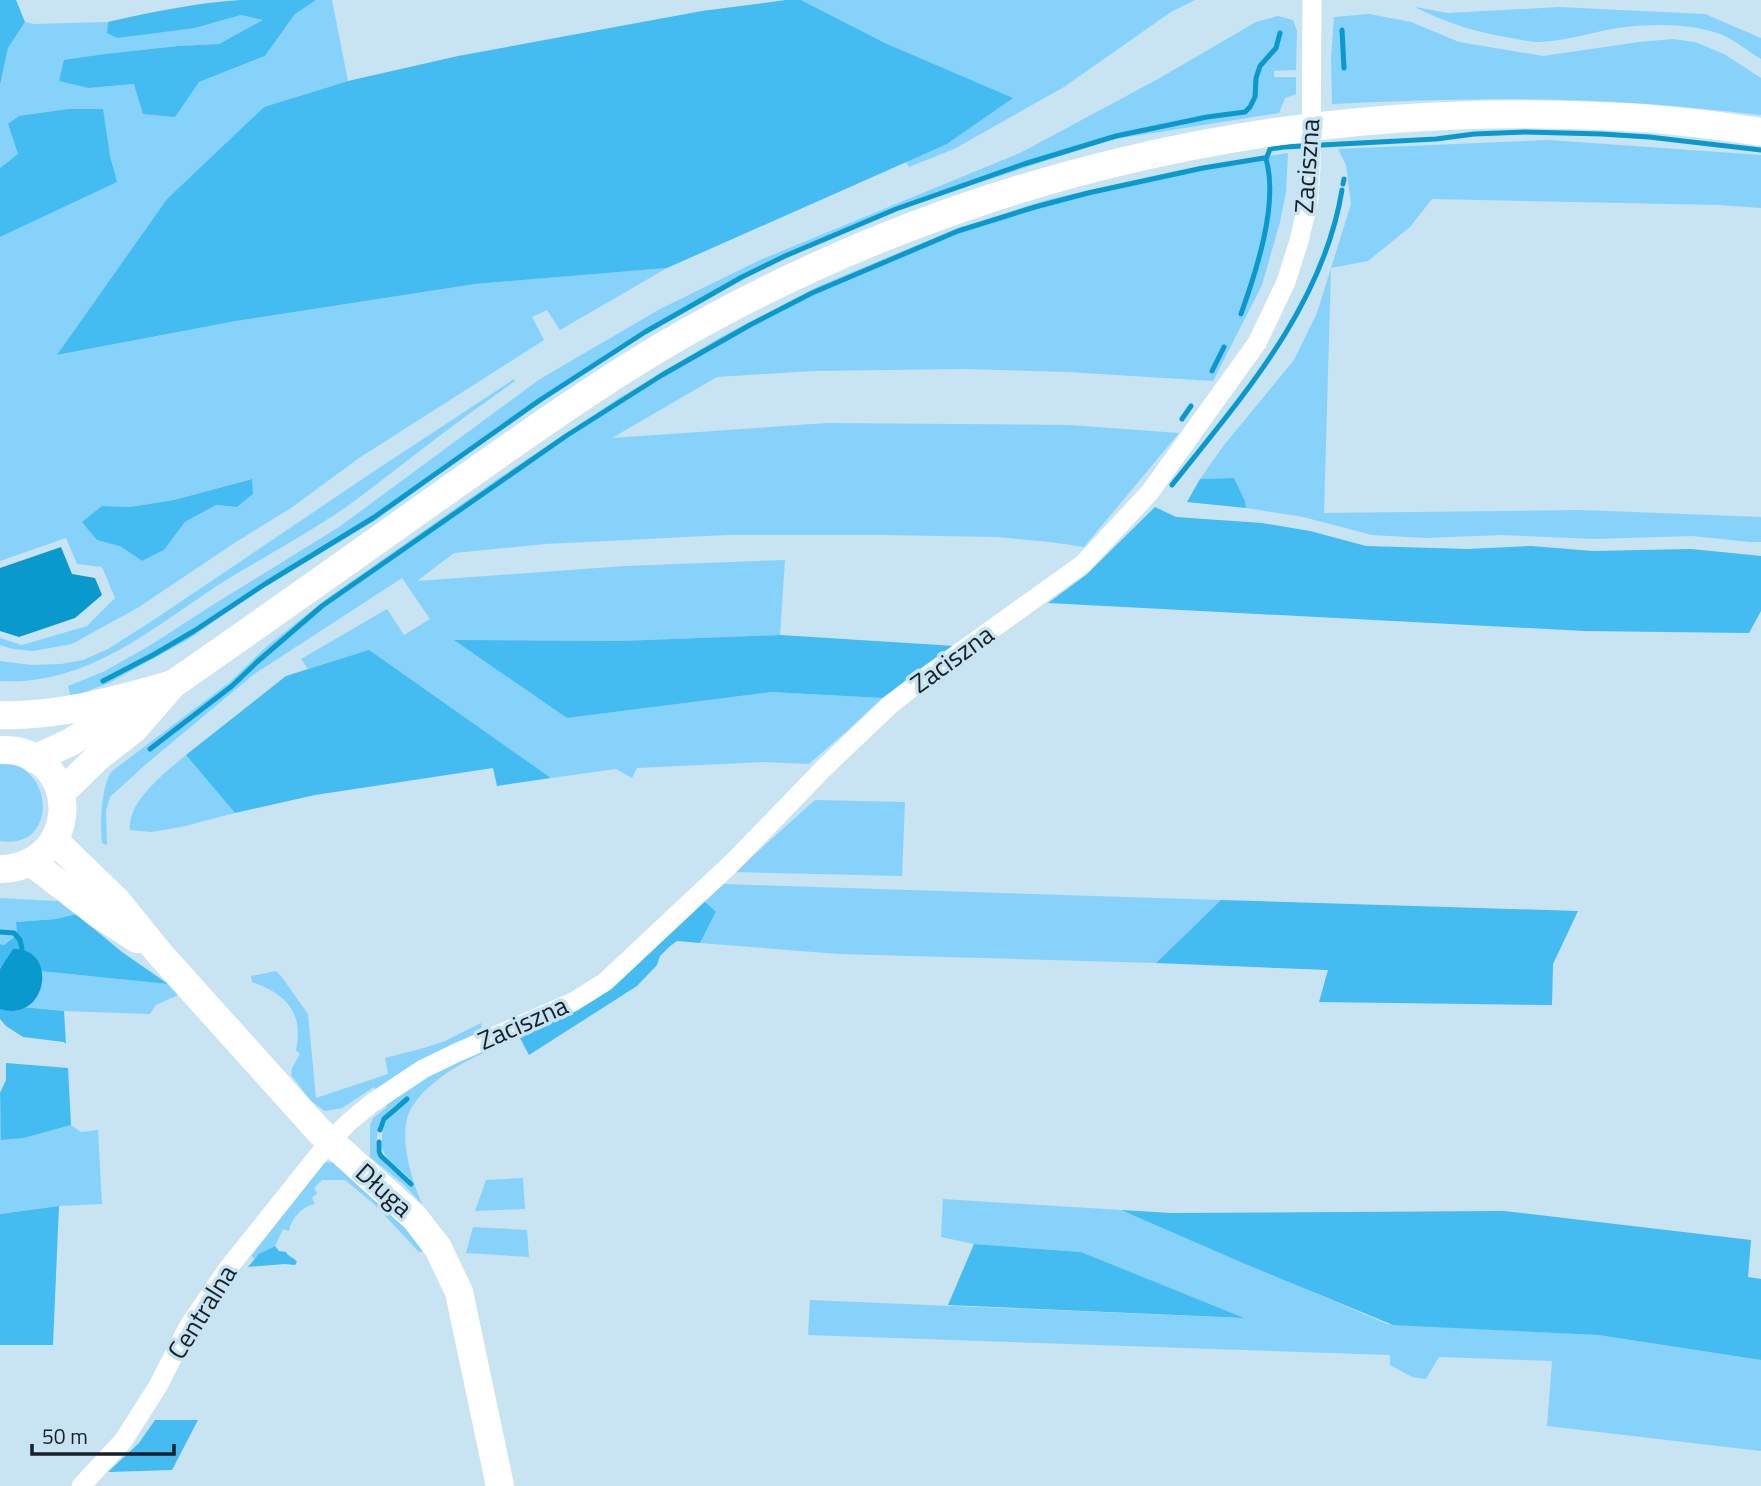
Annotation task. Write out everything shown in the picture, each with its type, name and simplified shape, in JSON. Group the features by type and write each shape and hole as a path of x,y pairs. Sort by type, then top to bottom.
{"main road":[{"path":"61,793 98,757 134,729 173,684 534,429 663,346 729,309 874,241 992,197 1105,165 1261,133 1346,122 1447,116 1623,117 1761,132"},
{"path":"0,715 29,716 58,712 173,684"},
{"path":"34,759 71,742 112,715 136,695"},
{"path":"0,750 18,751 46,768 61,793 63,809 61,825 44,853 14,869 0,869"},
{"name":"Długa","path":"54,840 117,901 159,953 329,1142 415,1218 438,1248 459,1292 499,1486"},
{"name":"Długa","path":"31,862 98,914 159,953"}],"street":[{"name":"Zaciszna","path":"329,1142 362,1110 423,1069 573,1002 605,982 734,861 826,766 890,705 1083,564 1150,492 1257,343 1286,282 1309,199 1312,0"},
{"name":"Centralna","path":"81,1486 123,1441 158,1386 188,1327 231,1265 329,1142"}],"shaded area":[{"path":"0,0 16,0 25,22 8,48 0,85"},
{"path":"240,0 316,0 295,14 265,56 199,82 175,117 143,114 134,84 89,88 59,81 64,60 178,46 219,44 263,20 241,15 195,28 117,38 107,33 108,22 173,8"},
{"path":"316,0 332,0 348,81 264,107 167,199 58,355 236,321 475,284 667,268 560,330 547,310 532,317 544,340 359,458 291,508 139,607 72,644 33,651 0,645 0,638 22,645 87,626 115,598 102,567 77,564 66,538 0,561 0,237 116,182 110,156 8,124 18,154 0,168 0,85 8,48 25,22 108,22 107,33 195,28 241,15 264,20 219,44 105,54 64,61 89,88 199,82 265,56 295,14","holes":["251,479 253,494 237,507 216,505 185,522 164,550 142,561 120,546 102,506 130,507 174,500"]},
{"path":"801,0 1195,0 1171,12 1064,87 954,149 909,167 906,162 947,144 1012,98 885,43"},
{"path":"801,0 885,43 1013,98 947,144 667,268 475,284 236,321 57,355 167,199 264,107 348,81 458,56 702,11"},
{"path":"1415,7 1448,13 1559,7 1705,14 1761,38 1761,59 1725,36 1687,26 1630,26 1536,42 1499,36 1450,23"},
{"path":"1369,14 1411,22 1459,42 1543,56 1639,42 1673,39 1695,42 1724,54 1761,78 1761,115 1658,105 1562,100 1332,104 1334,17"},
{"path":"1278,16 1293,20 1297,31 1296,70 1274,71 1274,77 1296,77 1296,94 1285,98 1279,113 1109,140 905,207 778,261 679,312 515,420 376,520 253,594 189,639 109,683 71,697 68,686 105,671 149,646 339,527 540,379 660,309 760,260 1022,152 1158,79 1256,22"},
{"path":"69,109 103,109 117,182 0,237 0,168 18,154 8,124 19,116"},
{"path":"1549,140 1761,155 1761,208 1432,199 1410,227 1368,261 1331,268 1351,204 1346,165 1338,149"},
{"path":"1288,153 1286,192 1262,285 1213,381 964,369 813,371 717,377 612,438 828,423 1069,425 1179,433 1084,547 997,537 885,535 726,535 545,544 454,553 417,581 625,566 785,560 780,635 620,641 456,640 567,718 771,692 882,698 809,764 764,762 637,768 632,778 616,769 551,778 369,651 308,669 301,659 387,609 404,635 430,619 402,578 253,675 145,765 110,797 106,811 107,845 102,843 103,797 111,772 230,682 265,648 325,600 616,400 721,337 817,287 953,230 1050,199 1180,170"},
{"path":"1331,268 1324,513 1582,510 1761,517 1761,542 1692,536 1595,539 1501,535 1425,538 1372,535 1303,517 1246,508 1234,478 1200,479 1224,445 1294,360 1317,313"},
{"path":"514,379 515,381 349,505 119,650 63,674 32,680 0,681 0,661 31,665 61,664 83,660 108,649"},
{"path":"1234,478 1246,508 1187,502 1200,479"},
{"path":"252,479 253,494 237,507 216,505 185,522 164,550 142,561 120,546 97,540 82,522 102,506 130,507 174,500"},
{"path":"1155,507 1176,517 1262,523 1310,531 1366,546 1468,549 1531,546 1593,551 1691,549 1761,556 1761,611 1749,633 1585,631 1048,603 1086,575"},
{"path":"61,547 72,574 95,578 102,595 75,618 19,637 0,631 0,568"},
{"path":"780,635 955,646 882,698 771,692 567,718 454,640 620,641"},
{"path":"369,650 551,778 497,786 493,768 315,795 235,813 186,755 286,676"},
{"path":"186,755 235,813 151,832 130,830 131,819 141,798"},
{"path":"0,763 18,766 32,776 40,790 43,805 40,820 33,833 19,840 0,841"},
{"path":"815,800 905,802 902,876 735,872"},
{"path":"722,884 1221,900 1156,963 839,954 700,943 716,913 704,901"},
{"path":"0,898 61,899 76,914 56,919 16,922 17,935 4,945 0,944"},
{"path":"1221,900 1578,911 1553,964 1552,1005 1319,1002 1328,970 1156,963"},
{"path":"704,901 716,912 700,943 677,941 660,956 657,965 637,986 529,1055 520,1038 600,995"},
{"path":"76,914 122,952 168,984 0,967 0,944 4,945 17,935 16,922 56,919"},
{"path":"13,949 28,952 37,960 42,971 42,984 37,996 29,1006 16,1011 0,1009 0,969"},
{"path":"0,967 168,984 178,995 156,1005 150,1014 64,1011 0,1005"},
{"path":"276,971 308,1014 316,1098 388,1074 385,1058 445,1041 481,1023 482,1034 377,1091 374,1087 342,1108 325,1111 311,1101 291,1075 300,1054 296,1050 297,1025 290,1006 274,992 252,982 251,976"},
{"path":"0,1005 64,1011 66,1044 23,1037 0,1019"},
{"path":"485,1047 486,1052 450,1071 426,1089 410,1111 405,1133 407,1154 411,1175 422,1204 370,1157 370,1125 373,1118 387,1107 385,1103 412,1083","holes":["406,1097 408,1101 386,1122 382,1144 386,1156 410,1179 412,1183 409,1184 376,1153 377,1133 385,1115"]},
{"path":"6,1063 68,1068 71,1125 24,1138 1,1140 0,1093 6,1080"},
{"path":"0,1108 2,1140 24,1138 71,1125 81,1132 98,1130 102,1204 59,1206 0,1214"},
{"path":"327,1162 351,1172 428,1251 419,1252 374,1204 345,1180 322,1180 314,1188 317,1193 312,1198 315,1204 298,1214 289,1231 283,1229 275,1246 255,1259 251,1256 307,1185 319,1165"},
{"path":"523,1178 525,1209 475,1211 486,1180"},
{"path":"943,1199 1121,1210 1387,1324 1598,1335 1761,1360 1761,1451 1547,1426 1552,1361 1439,1357 1426,1379 1412,1377 1390,1365 1390,1355 808,1335 810,1300 1241,1318 1081,1252 974,1244 941,1237"},
{"path":"59,1206 53,1345 0,1345 0,1214"},
{"path":"1121,1210 1171,1213 1504,1211 1751,1240 1748,1277 1761,1279 1761,1360 1598,1335 1393,1325"},
{"path":"473,1227 527,1230 529,1257 466,1253"},
{"path":"974,1244 1081,1252 1244,1318 948,1305"},
{"path":"275,1246 296,1260 295,1265 248,1267 259,1254"},
{"path":"155,1420 198,1420 172,1470 108,1472 139,1443"}],"waterway":[{"path":"1342,30 1344,68"},
{"path":"103,681 194,631 373,518 540,400 645,332 742,277 896,209 1024,164 1116,136 1245,112 1255,97 1260,66 1276,48 1280,33"},
{"path":"1266,159 1270,149 1284,147 1525,132 1649,137 1761,150"},
{"path":"150,749 232,686 322,606 566,436 662,375 750,325 812,293 958,231 1088,193 1264,158 1269,177 1268,216 1259,258 1241,314"},
{"path":"1343,184 1344,179"},
{"path":"1172,485 1252,384 1298,311 1317,273 1332,232 1342,190"},
{"path":"1212,371 1224,347"},
{"path":"1182,419 1191,406"},
{"path":"0,932 14,933 20,940 22,949"},
{"path":"380,1130 384,1119 407,1099"},
{"path":"379,1142 381,1156 411,1184"}]}
